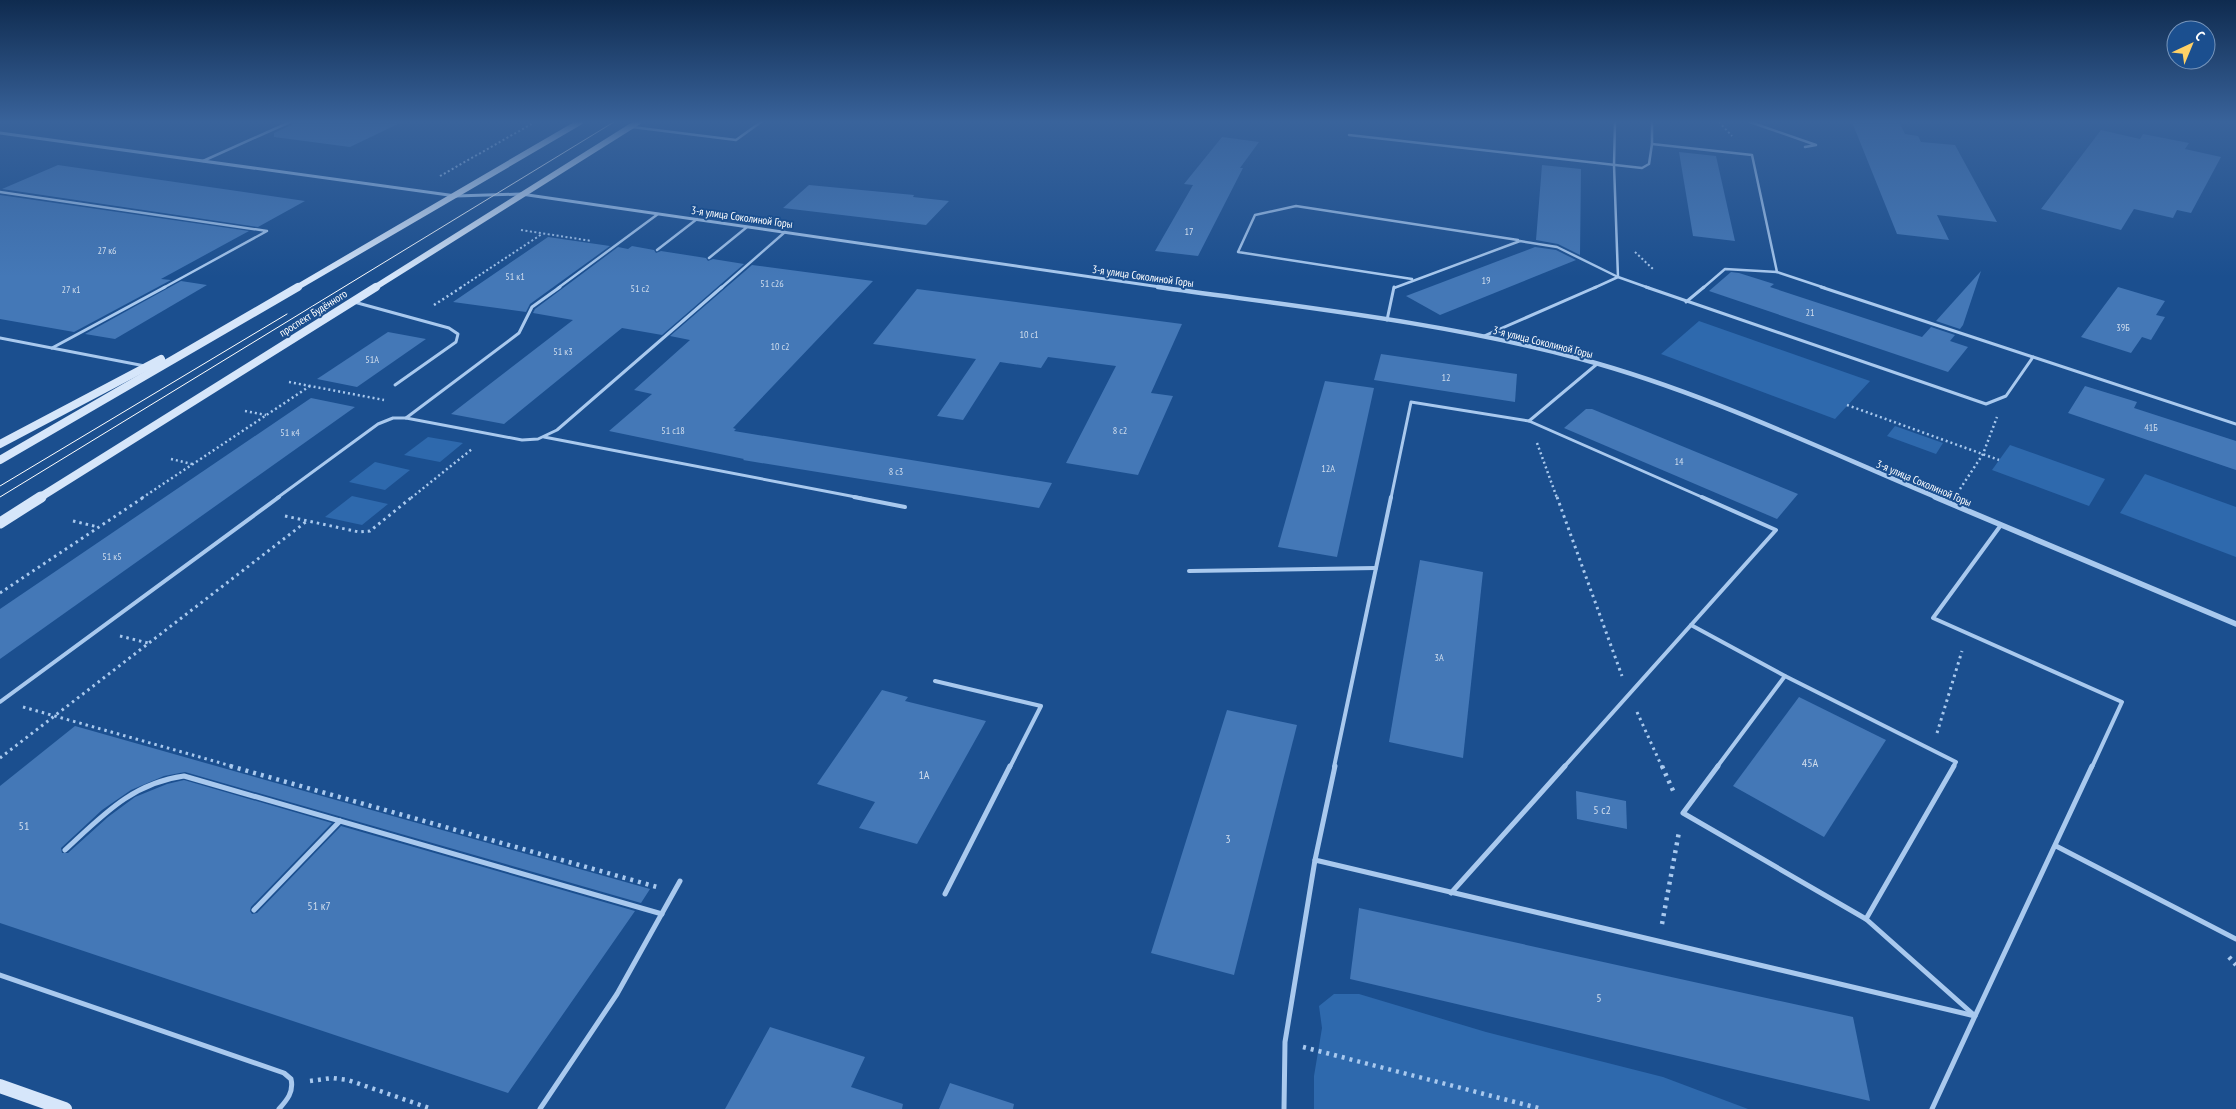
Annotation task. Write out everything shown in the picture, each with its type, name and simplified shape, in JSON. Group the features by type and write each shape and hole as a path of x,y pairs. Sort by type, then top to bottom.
{"main road":[{"path":"0,460 493,174"},
{"name":"проспект Будённого","path":"0,522 555,174"},
{"path":"0,444 262,307"},
{"path":"0,1086 65,1109"}],"street":[{"name":"3-я улица Соколиной Горы","path":"290,174 456,196 522,194 1387,320 1484,336 1597,364 1644,378 2001,524 2236,624"}],"lane":[{"path":"1614,174 1618,277"},
{"path":"1756,174 1777,272"},
{"path":"0,192 267,231 52,348"},
{"path":"1413,279 1238,252 1255,215 1296,206 1557,246 1618,277 1986,404 2006,396 2034,357"},
{"path":"406,418 519,333 532,307 658,214"},
{"path":"657,250 697,219"},
{"path":"709,258 748,227"},
{"path":"544,437 557,430 785,232"},
{"path":"1387,320 1394,286 1520,241"},
{"path":"1686,302 1725,269 1777,272 2236,424"},
{"path":"1484,336 1618,277"},
{"path":"352,302 449,328 458,334 456,342 395,385"},
{"path":"0,338 147,366"},
{"path":"1529,421 1597,364"},
{"path":"1284,1109 1285,1042 1315,860 1411,402 1529,421 1776,530 1451,893"},
{"path":"0,702 378,424 393,418 406,418 522,440 544,437 905,507"},
{"path":"1932,1109 2122,702 1934,618 2001,524"},
{"path":"1189,571 1376,568"},
{"path":"1691,625 1785,676 1956,762 1866,919"},
{"path":"1785,676 1683,813 1866,919 1976,1016"},
{"path":"935,680 1041,706 945,894"},
{"path":"65,850 128,795 142,786 170,776 184,776 662,914"},
{"path":"254,910 340,821"},
{"path":"2056,846 2236,938"},
{"path":"1315,860 1976,1016"},
{"path":"540,1109 617,994 680,881"},
{"path":"0,974 284,1073 291,1079 292,1084 289,1097 279,1109"}],"path":[{"path":"521,230 616,245"},
{"path":"428,307 438,304 542,234"},
{"path":"289,382 421,407"},
{"path":"0,593 310,386"},
{"path":"1948,502 1956,495 1983,454 2006,396"},
{"path":"1848,405 1999,460"},
{"path":"245,411 266,415"},
{"path":"260,510 359,532 370,531 490,434"},
{"path":"171,459 193,464"},
{"path":"73,521 98,527"},
{"path":"0,758 307,521"},
{"path":"97,630 148,643"},
{"path":"1931,750 1967,633"},
{"path":"0,702 674,892"},
{"path":"1285,1042 1542,1109"},
{"path":"292,1084 332,1078 348,1080 432,1109"}],"shaded area":[{"path":"1699,321 1870,381 1835,419 1661,354"},
{"path":"1895,426 1943,443 1936,454 1887,436"},
{"path":"428,437 463,443 440,462 404,455"},
{"path":"2010,445 2105,479 2089,506 1992,470"},
{"path":"375,462 410,470 385,490 349,482"},
{"path":"2145,474 2236,507 2236,557 2120,513"},
{"path":"352,496 388,504 362,525 325,517"},
{"path":"1334,994 1359,994 1486,1032 1663,1077 1748,1109 1314,1109 1314,1076 1322,1028 1319,1006"}],"building":[{"path":"38,174 118,174 305,201 258,227 2,189"},
{"path":"1192,174 1240,174 1198,256 1155,251 1193,185 1184,184"},
{"path":"1541,174 1581,174 1580,255 1558,244 1536,240"},
{"path":"1683,174 1720,174 1735,241 1693,236"},
{"path":"1873,174 1971,174 1997,222 1937,215 1949,240 1897,234"},
{"path":"2068,174 2212,174 2191,213 2177,210 2173,218 2134,209 2121,230 2041,209"},
{"path":"809,185 914,195 913,197 949,201 926,225 783,208"},
{"path":"0,195 249,231 161,279 171,280 74,332 0,319"},
{"path":"548,237 610,246 530,304 526,312 453,302"},
{"path":"632,246 654,250 656,253 661,251 706,258 708,261 713,259 744,264 662,335 622,328 504,424 451,414 573,320 533,313 535,309 618,247 628,249"},
{"path":"1535,247 1556,250 1576,260 1440,315 1406,296"},
{"path":"752,265 873,281 733,428 736,429 734,431 1052,483 1039,508 743,460 609,431 652,394 634,390 690,340 670,336"},
{"path":"1981,271 1960,329 1936,321"},
{"path":"1731,272 1774,284 1770,287 1922,337 1931,327 1955,335 1950,341 1968,347 1948,372 1709,291"},
{"path":"181,281 207,285 115,339 85,334"},
{"path":"2118,287 2165,301 2156,315 2165,317 2151,340 2142,337 2131,353 2081,337"},
{"path":"917,289 1182,324 1151,393 1173,396 1138,475 1066,463 1116,366 1048,357 1041,368 1000,362 963,420 937,416 976,359 873,344"},
{"path":"388,332 426,339 357,387 317,379"},
{"path":"1381,354 1517,374 1515,402 1374,380"},
{"path":"1325,381 1374,388 1337,557 1278,547"},
{"path":"2085,386 2137,402 2134,408 2236,441 2236,470 2068,413"},
{"path":"311,398 355,407 0,659 0,609"},
{"path":"1586,409 1592,409 1798,494 1777,519 1564,428"},
{"path":"1420,560 1483,572 1463,758 1389,742"},
{"path":"882,690 908,697 905,701 986,721 917,844 859,828 875,802 817,784"},
{"path":"1799,697 1886,740 1824,837 1733,786"},
{"path":"1227,710 1297,725 1234,975 1151,953"},
{"path":"75,726 650,889 641,903 185,772 164,776 131,790 102,810 61,848 62,853 68,853 108,817 135,797 167,784 184,780 332,823 251,907 250,911 252,914 257,913 341,826 635,911 508,1093 0,923 0,786"},
{"path":"1576,791 1626,801 1627,829 1577,819"},
{"path":"1359,908 1853,1017 1870,1101 1350,979"},
{"path":"770,1027 865,1057 851,1087 903,1104 902,1109 725,1109"},
{"path":"950,1083 1014,1104 1013,1109 939,1109"}],"tram line":[{"path":"0,497 529,174"},
{"path":"0,486 287,314"}]}
